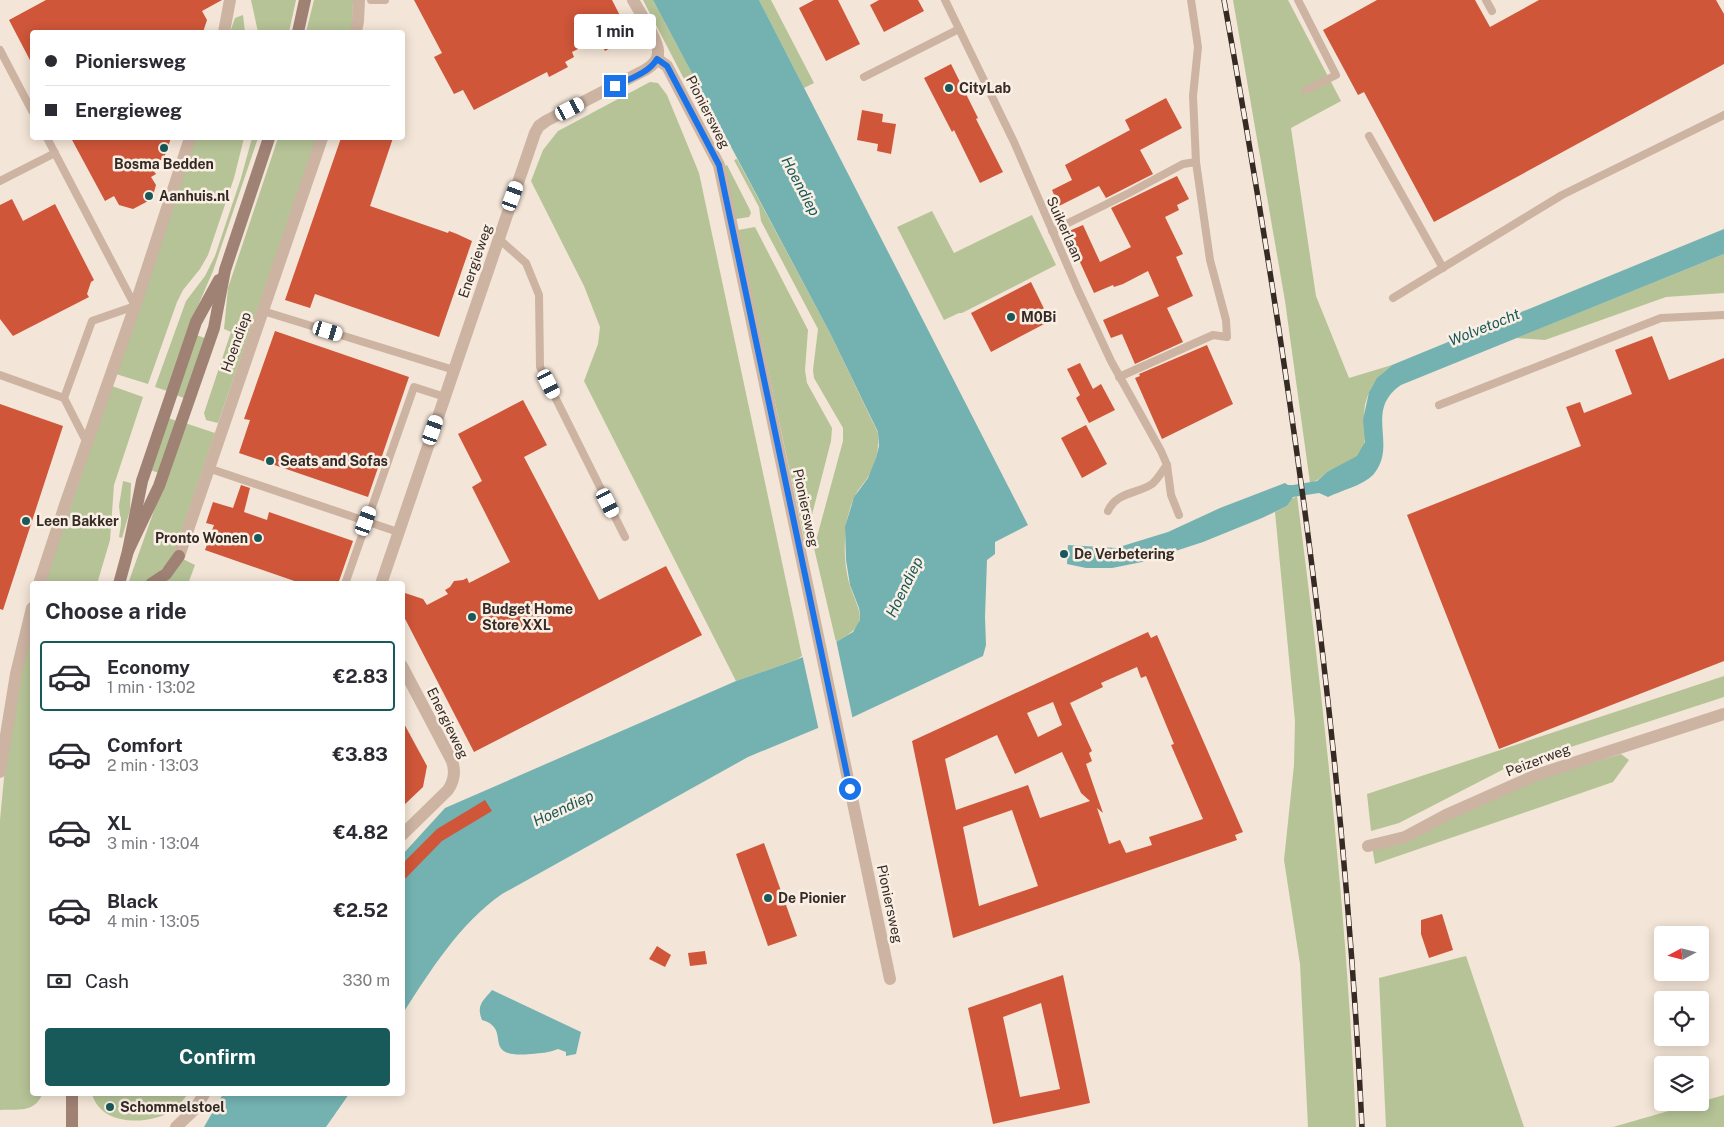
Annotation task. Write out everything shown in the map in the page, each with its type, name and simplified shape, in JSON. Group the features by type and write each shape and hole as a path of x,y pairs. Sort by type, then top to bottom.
{"main road":[{"path":"298,30 305,0"},
{"name":"Hoendiep","path":"128,551 159,486 211,336 225,270 268,140"},
{"name":"Hoendiep","path":"120,581 142,481 196,322 225,270"},
{"path":"156,581 166,574 179,556"},
{"path":"72,1096 72,1127"}],"street":[{"path":"224,30 230,0"},
{"path":"356,30 359,0"},
{"path":"633,0 655,40 658,50 657,59"},
{"name":"Energieweg","path":"381,581 530,144 539,126 645,70 652,66 657,59"},
{"name":"Pioniersweg","path":"657,59 667,66 719,165 890,978"},
{"path":"40,581 135,306 189,140"},
{"name":"Hoendiep","path":"179,556 321,140"},
{"path":"0,771 16,674 30,616"},
{"name":"Energieweg","path":"405,672 452,761 454,772 452,785 448,790 405,832"},
{"name":"Peizerweg","path":"1368,846 1405,837 1446,815 1536,775 1724,714"},
{"path":"176,1127 194,1109 203,1096"}],"lane":[{"path":"371,0 385,0"},
{"name":"Suikerlaan","path":"945,0 1014,142 1052,231 1119,377 1153,435 1167,465 1171,495 1179,515"},
{"path":"1119,377 1213,335 1227,337 1226,320 1210,260 1196,162 1193,96 1198,47 1191,0"},
{"path":"1298,0 1336,75 1306,90"},
{"path":"1486,0 1492,10"},
{"path":"864,77 959,29"},
{"path":"0,50 30,107"},
{"path":"1393,298 1562,195 1724,115"},
{"path":"1369,136 1442,268"},
{"path":"47,140 135,306 92,321 64,398"},
{"path":"0,181 55,153"},
{"path":"1052,231 1146,185 1183,164 1196,162"},
{"path":"499,239 526,263 539,295 540,367 625,537"},
{"path":"263,312 454,370"},
{"path":"1439,405 1661,318 1724,315"},
{"path":"0,375 64,398 87,443"},
{"path":"345,581 414,387 444,396"},
{"path":"1108,511 1119,498 1151,484 1167,465"},
{"path":"208,468 398,532"}],"green space":[{"path":"251,0 296,0 289,30 258,30"},
{"path":"314,0 353,0 352,30 306,30"},
{"path":"643,0 653,0 693,75 684,79"},
{"path":"759,0 771,0 814,83 804,88"},
{"path":"1233,0 1288,0 1341,101 1291,128 1316,296 1349,378 1392,365 1382,373 1369,393 1364,412 1364,446 1357,457 1310,483 1285,301"},
{"path":"243,15 245,30 231,30 235,18"},
{"path":"650,82 658,83 667,95 699,173 802,656 796,660 736,681 584,381 598,344 600,327 584,286 531,181 543,150 558,131"},
{"path":"193,140 244,140 234,178 208,255 200,269 183,290 177,302 148,384 116,374"},
{"path":"251,140 257,140 213,271 194,315 167,391 155,387 186,301 205,276 215,256"},
{"path":"277,140 316,140 218,423 206,420 204,413 231,332 224,329 228,288"},
{"path":"737,159 830,333 878,433 878,450 875,461 871,472 854,497 846,528 846,570 860,618 854,630 836,642 814,548 843,441 843,428 814,378 813,370 818,329 761,221 759,207 734,160"},
{"path":"727,165 750,210 749,217 736,219 723,167"},
{"path":"932,211 954,253 1032,215 1056,265 962,313 944,320 897,227"},
{"path":"755,227 808,330 805,370 807,383 832,428 831,441 805,542 738,230"},
{"path":"1724,254 1724,293 1666,297 1545,340 1516,338"},
{"path":"196,335 205,338 184,398 176,395"},
{"path":"112,386 143,397 114,485 110,540 98,581 45,581"},
{"path":"168,418 177,421 159,473 150,470"},
{"path":"185,423 215,433 174,553 164,567 151,579 148,581 129,581"},
{"path":"123,481 131,483 130,510 122,538 119,537 121,524 119,506"},
{"path":"1297,496 1333,811 1347,969 1356,1127 1308,1127 1300,964 1284,860 1294,765 1295,721 1275,512 1287,506 1291,499"},
{"path":"183,559 195,565 189,581 165,581"},
{"path":"30,635 30,1096 42,1096 39,1101 30,1107 19,1110 0,1110 0,820 4,778 16,701"},
{"path":"1724,676 1724,697 1506,768 1399,823 1371,831 1367,794"},
{"path":"1621,754 1629,760 1613,782 1375,864 1372,846 1504,789"},
{"path":"1466,956 1524,1127 1386,1127 1379,978"},
{"path":"1724,1095 1724,1127 1613,1127 1668,1111 1709,1111 1709,1099"},
{"path":"93,1096 186,1096 179,1106 165,1115 141,1120 116,1118 105,1113 97,1105"}],"water":[{"path":"653,0 759,0 1028,525 995,542 995,554 987,560 986,645 983,656 851,718 847,716 748,757 502,894 472,919 459,933 435,964 405,1010 405,852 445,808 736,681 796,660 853,632 860,620 860,614 850,585 846,560 845,527 854,497 868,478 876,458 879,446 878,432 830,333"},
{"path":"1724,229 1724,254 1401,385 1390,395 1384,406 1382,417 1383,452 1380,464 1373,475 1352,488 1328,497 1319,493 1293,497 1287,506 1262,518 1203,542 1142,562 1112,568 1086,568 1067,564 1068,545 1116,548 1168,532 1220,508 1285,483 1293,485 1317,481 1327,472 1357,456 1365,442 1363,420 1369,392 1377,378 1392,365"},
{"path":"492,990 581,1032 576,1054 566,1056 566,1052 558,1049 531,1054 505,1052 501,1048 496,1030 491,1024 482,1020 480,1015 481,1004"},
{"path":"222,1096 348,1096 326,1127 204,1127"}],"pier":[{"path":"836,640 853,720 847,719 819,731 802,654"}],"building":[{"path":"46,0 222,0 202,11 207,20 204,30 30,30 30,60 9,20"},
{"path":"414,0 612,0 631,37 605,51 599,39 572,52 574,57 565,62 568,67 549,77 547,72 474,110 463,90 454,94 434,57 442,53"},
{"path":"814,0 838,0 860,44 826,61 799,8"},
{"path":"879,0 918,0 924,11 884,32 870,5"},
{"path":"1377,0 1475,0 1490,27 1539,0 1716,0 1724,14 1724,64 1434,222 1364,92 1358,95 1323,30"},
{"path":"951,64 1003,172 980,183 954,130 952,132 924,78"},
{"path":"1166,98 1182,128 1140,150 1153,174 1106,198 1099,186 1059,206 1052,190 1072,180 1065,165 1130,130 1125,120"},
{"path":"862,110 883,114 882,122 896,124 891,154 877,151 878,144 857,140"},
{"path":"72,140 170,140 164,158 150,166 156,174 151,177 156,185 152,199 133,209 119,205 114,196 105,201"},
{"path":"340,140 392,140 370,206 448,233 449,231 472,241 439,337 315,294 310,308 285,300"},
{"path":"1177,176 1189,199 1177,205 1179,210 1165,217 1183,254 1176,257 1193,296 1167,308 1183,342 1135,364 1122,334 1111,338 1103,320 1159,296 1148,271 1123,284 1114,287 1113,285 1094,293 1079,260 1075,262 1062,234 1083,225 1100,262 1131,247 1111,208"},
{"path":"12,199 23,221 55,204 94,280 91,282 87,294 89,297 13,336 0,319 0,205"},
{"name":"M0Bi","path":"1031,282 1050,321 991,352 971,313"},
{"path":"275,331 409,377 368,497 239,453 250,420 244,419"},
{"path":"1652,336 1669,380 1724,358 1724,661 1499,749 1407,515 1581,446 1566,407 1580,402 1584,413 1632,394 1615,350"},
{"path":"1207,345 1233,404 1162,439 1135,378 1140,376 1139,374"},
{"path":"1080,363 1093,389 1101,384 1115,410 1089,423 1076,398 1080,395 1067,369"},
{"path":"523,400 547,445 524,457 599,600 666,566 702,635 474,752 405,619 405,593 423,599 427,605 448,594 445,590 454,581 467,578 469,583 510,562 472,487 482,481 458,434"},
{"path":"0,404 63,426 3,610 0,609"},
{"path":"1086,425 1107,464 1082,478 1061,438"},
{"path":"241,485 250,488 244,512 267,520 269,512 353,541 339,581 294,581 205,550 214,525 206,523 213,502 233,508"},
{"path":"1148,632 1151,638 1157,635 1243,832 1235,835 1237,840 953,938 912,741","holes":["1137,667 1141,678 1146,676 1174,744 1171,745 1203,819 1149,837 1152,845 1126,853 1120,840 1109,844 1097,808 1103,813 1086,764 1092,761 1089,753 1092,751 1070,703 1103,687 1101,683","1053,702 1062,725 1038,737 1027,713","997,735 1015,774 1062,752 1081,793 1090,801 1040,818 1028,785 956,810 945,759","1012,810 1038,886 979,906 963,827"]},
{"path":"405,726 427,766 423,787 405,804"},
{"path":"485,800 492,811 442,841 405,879 405,861 437,829"},
{"path":"764,843 797,936 768,946 736,854"},
{"path":"1442,914 1453,950 1429,958 1421,934 1421,920"},
{"path":"657,946 671,955 665,967 649,959"},
{"path":"705,951 707,964 690,966 688,953"},
{"path":"1063,975 1090,1103 993,1124 968,1008","holes":["1041,1003 1060,1089 1020,1097 1003,1017"]}],"railway":[{"path":"1224,0 1271,280 1311,561 1342,843 1354,985 1362,1127"}],"place":[{"name":"CityLab","path":"949,88"},
{"name":"Bosma Bedden","path":"164,148"},
{"name":"Aanhuis.nl","path":"149,196"},
{"name":"M0Bi","path":"1011,317"},
{"name":"Seats and Sofas","path":"270,461"},
{"name":"Leen Bakker","path":"26,521"},
{"name":"Pronto Wonen","path":"258,538"},
{"name":"De Verbetering","path":"1064,554"},
{"name":"Budget Home Store XXL","path":"472,617"},
{"name":"De Pionier","path":"768,898"},
{"name":"Schommelstoel","path":"110,1107"}],"route":[{"path":"615,86 652,66 657,59 663,62 667,66 719,165 850,789"}],"water label":[{"name":"Wolvetocht","path":"1484,327"}]}
